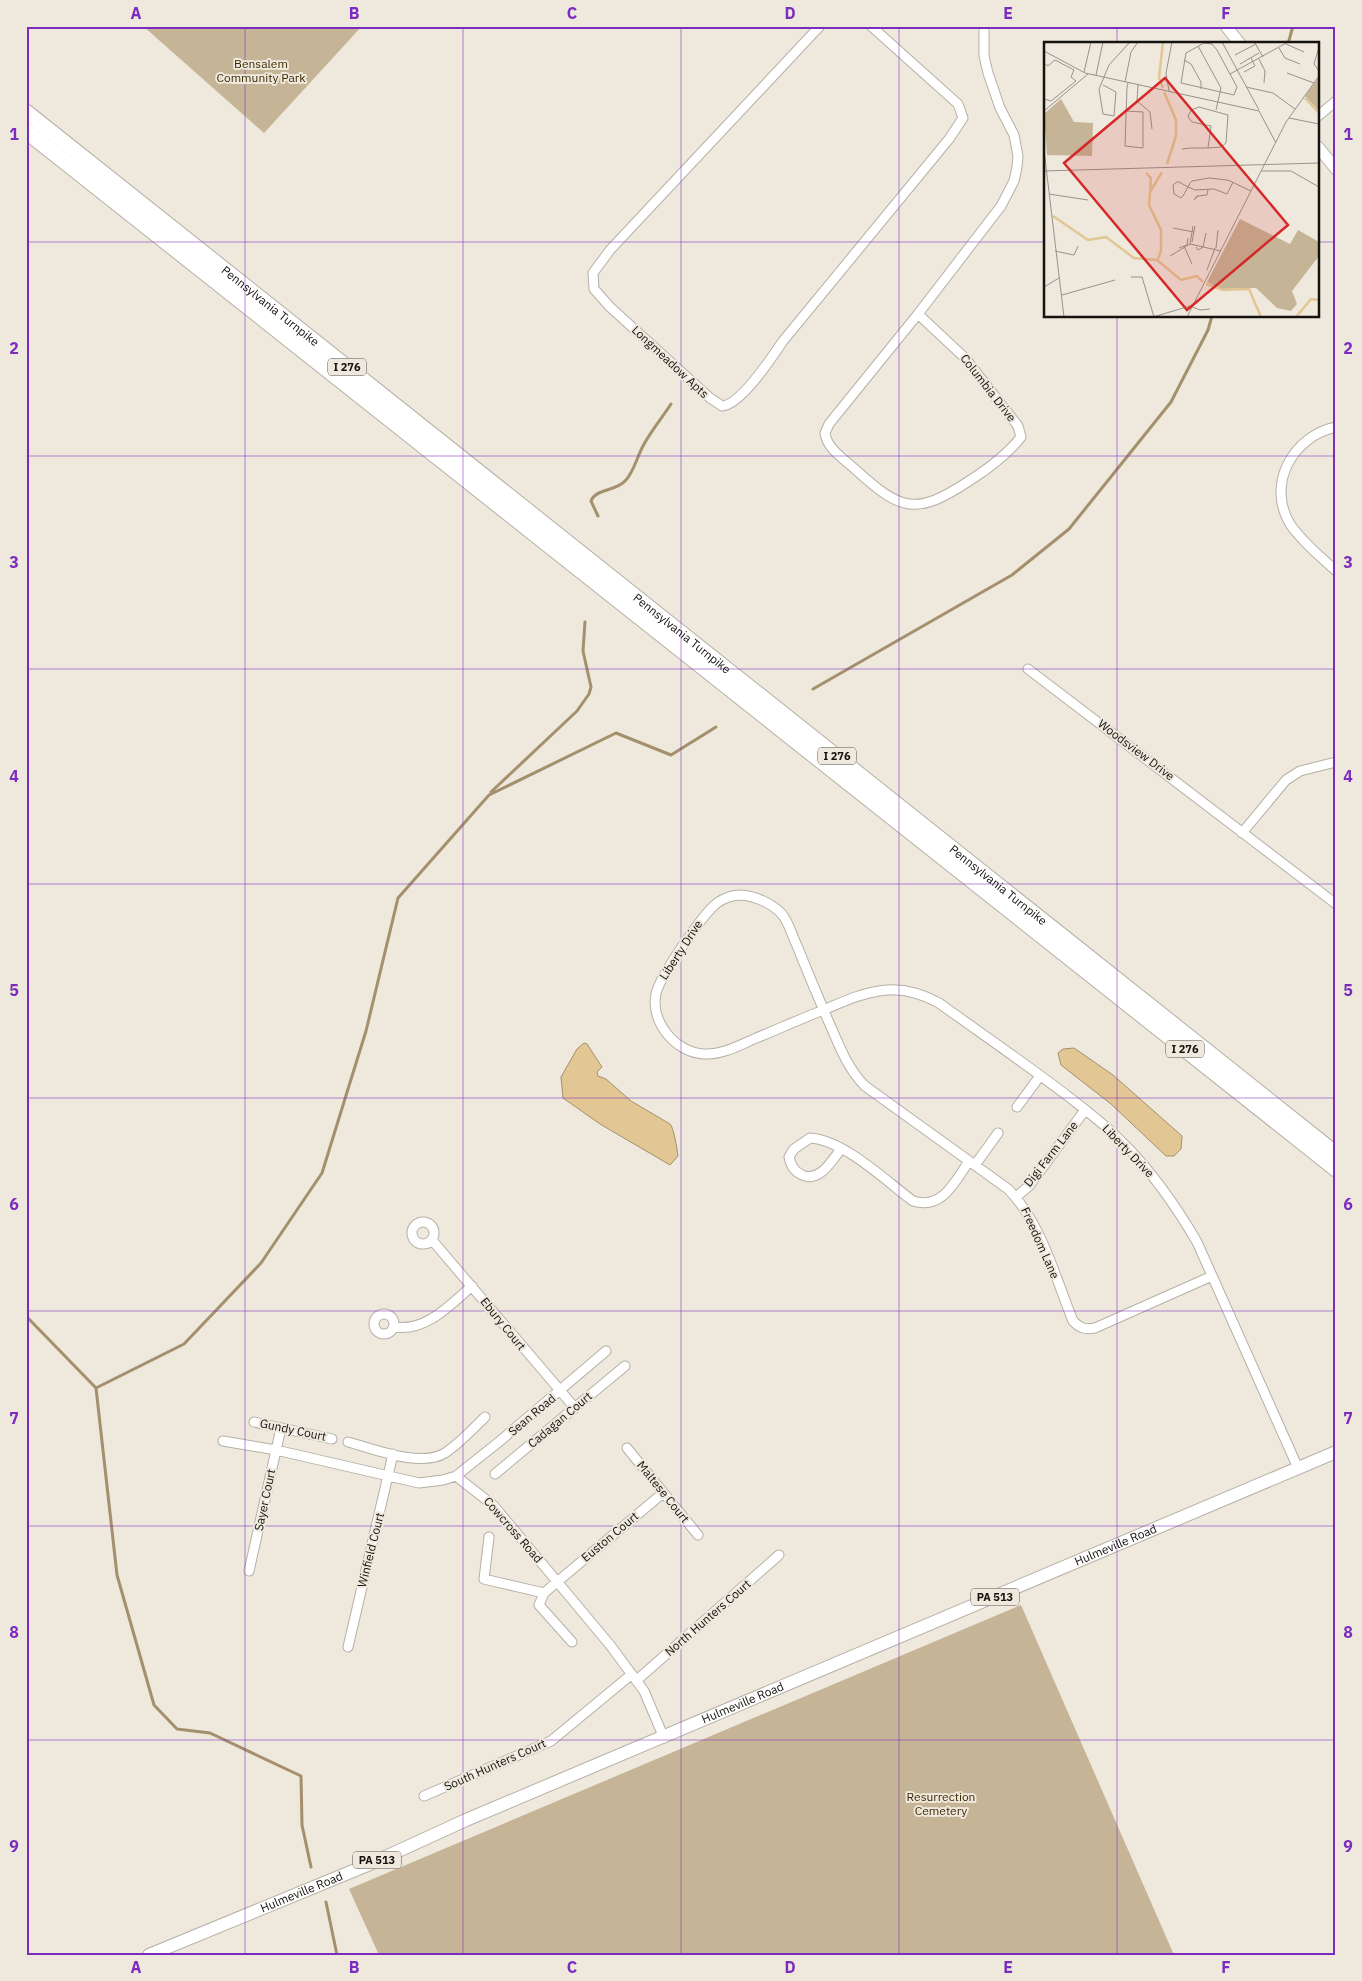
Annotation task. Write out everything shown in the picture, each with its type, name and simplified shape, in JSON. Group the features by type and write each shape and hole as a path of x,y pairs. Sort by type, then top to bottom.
{"highway":[{"name":"Pennsylvania Turnpike","path":"26,112 1336,1154"},
{"name":"Pennsylvania Turnpike","path":"26,131 1336,1169"}],"main road":[{"path":"1226,26 1238,42"},
{"path":"1320,149 1336,169"},
{"name":"Hulmeville Road","path":"149,1955 1336,1452"}],"street":[{"name":"Longmeadow Apts","path":"820,26 610,250 593,272 594,289 610,307 710,398 722,406 732,403 759,374 783,341 949,139 963,118 958,104 871,26"},
{"name":"Columbia Drive","path":"918,314 965,358 1018,426 1021,437 1000,459 947,496 938,501 916,504 892,499 880,492 829,445 825,433 829,424 918,314 1001,206 1014,181 1018,156 1014,135 1000,108 988,73 984,56 984,26"},
{"path":"1320,114 1336,100"},
{"path":"1336,426 1309,437 1294,453 1285,469 1282,499 1290,524 1336,571"},
{"name":"Woodsview Drive","path":"1028,669 1336,904"},
{"path":"1242,834 1286,780 1300,771 1336,762"},
{"name":"Liberty Drive","path":"824,1010 784,917 767,903 743,895 731,896 717,903 704,915 664,977 656,993 655,1008 666,1034 684,1049 705,1054 726,1051 873,991 897,990 924,995 939,1003 1085,1110 1125,1144 1164,1190 1197,1242 1298,1468"},
{"name":"Freedom Lane","path":"824,1010 854,1075 865,1086 1016,1197 1033,1223 1073,1321 1086,1330 1095,1328 1212,1276"},
{"path":"1017,1108 1040,1076"},
{"name":"Digi Farm Lane","path":"1016,1197 1029,1186 1085,1110"},
{"path":"842,1149 820,1174 814,1176 806,1177 796,1172 792,1167 789,1157 794,1149 810,1138 818,1139 842,1149 913,1201 923,1204 936,1202 943,1197 998,1133"},
{"name":"Ebury Court","path":"432,1240 575,1408"},
{"path":"394,1327 409,1328 425,1322 442,1311 472,1286"},
{"name":"Sean Road","path":"456,1476 606,1351"},
{"name":"Cadagan Court","path":"495,1474 624,1366"},
{"path":"348,1442 417,1459 431,1459 444,1454 486,1417"},
{"name":"Gundy Court","path":"254,1422 332,1438"},
{"name":"Sayer Court","path":"250,1571 281,1428"},
{"path":"223,1441 276,1450 389,1477 429,1483 456,1476"},
{"name":"Maltese Court","path":"627,1448 698,1535"},
{"name":"Winfield Court","path":"348,1647 393,1454"},
{"name":"Cowcross Road","path":"456,1476 494,1506 634,1677 650,1704 664,1738"},
{"name":"Euston Court","path":"556,1582 663,1493"},
{"path":"489,1537 484,1579 544,1593"},
{"name":"North Hunters Court","path":"634,1677 779,1555"},
{"path":"556,1582 544,1593 539,1605 572,1642"},
{"name":"South Hunters Court","path":"424,1796 551,1741 634,1677"}],"green space":[{"name":"Bensalem Community Park","path":"143,26 362,26 264,133"},
{"name":"Resurrection Cemetery","path":"1021,1605 1174,1955 379,1955 349,1889"}],"shaded area":[{"path":"584,1043 587,1044 602,1067 597,1072 598,1076 606,1079 631,1101 670,1124 678,1156 670,1165 600,1124 563,1098 561,1077 577,1049"},
{"path":"1074,1048 1113,1075 1182,1136 1181,1149 1174,1156 1166,1156 1111,1104 1061,1065 1058,1053 1063,1049"}],"waterway":[{"path":"1289,42 1293,26"},
{"path":"813,689 1012,575 1069,529 1171,402 1208,330 1211,318"},
{"path":"598,516 591,501 597,494 617,487 626,480 646,440 671,404"},
{"path":"491,792 577,711 589,694 591,687 583,651 585,622"},
{"path":"96,1388 184,1344 261,1263 322,1173 366,1031 398,898 489,795 616,733 671,755 716,727"},
{"path":"26,1316 96,1388 117,1575 154,1705 177,1729 210,1733 301,1776 302,1825 311,1867"},
{"path":"326,1902 337,1955"}]}
